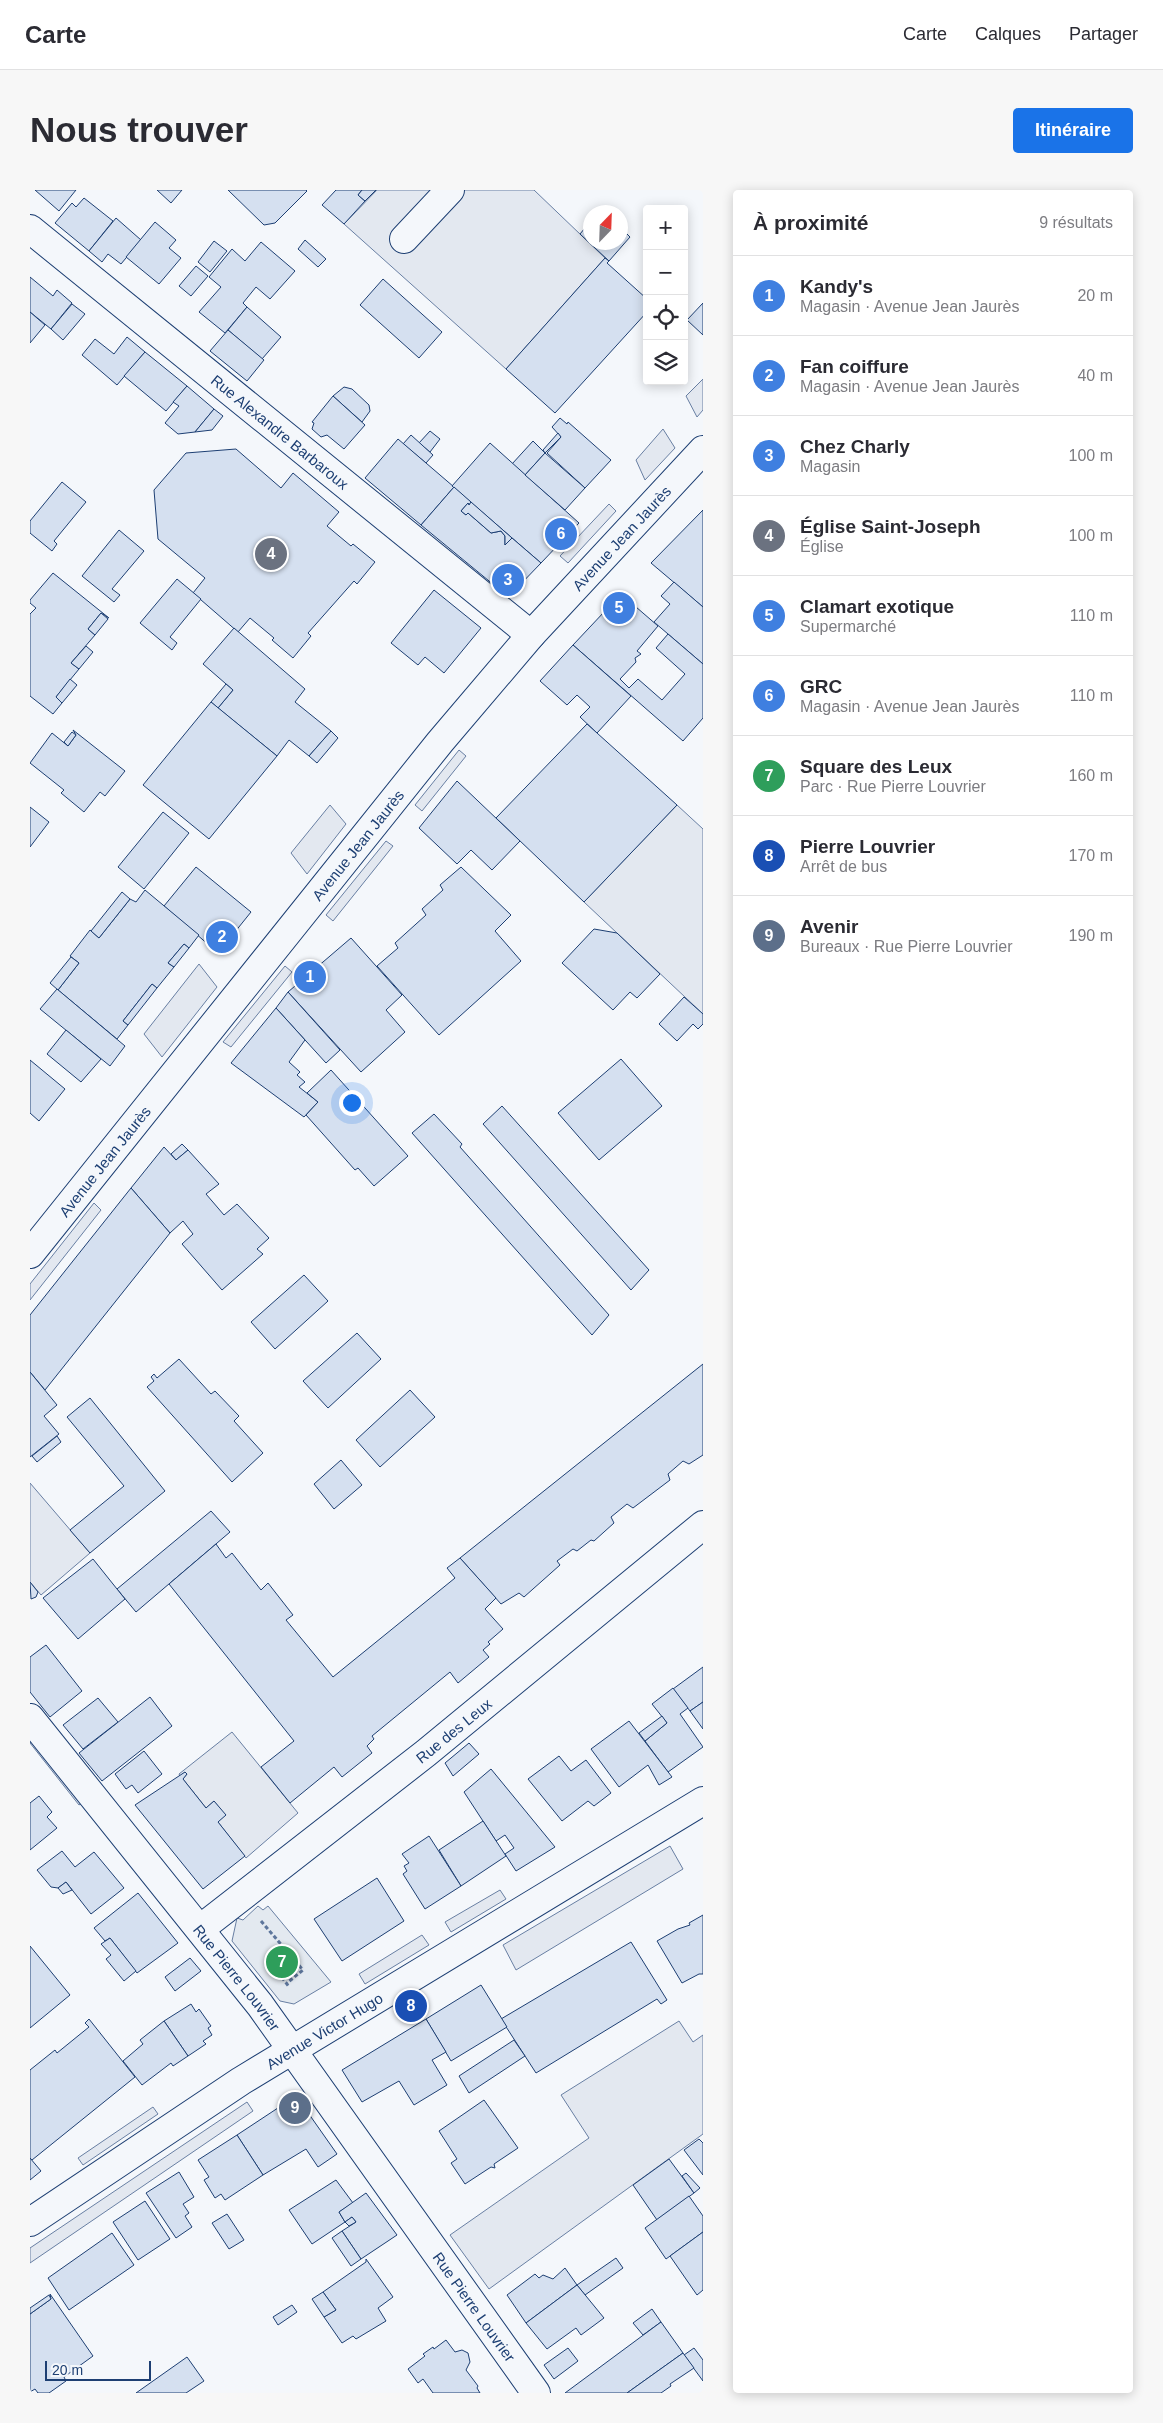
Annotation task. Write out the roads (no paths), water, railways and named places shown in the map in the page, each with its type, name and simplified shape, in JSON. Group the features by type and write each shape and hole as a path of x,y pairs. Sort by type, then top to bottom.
{"street":[{"path":"404,239 450,190"},
{"name":"Rue Alexandre Barbaroux","path":"30,229 531,635"},
{"name":"Avenue Jean Jaurès","path":"30,1254 440,742 531,635 703,450"},
{"name":"Rue des Leux","path":"200,1929 426,1753 703,1525"},
{"name":"Rue Pierre Louvrier","path":"30,1718 260,2005 536,2393"},
{"name":"Avenue Victor Hugo","path":"30,2222 241,2081 703,1801"}],"place":[{"name":"GRC","path":"561,534"},
{"name":"Église Saint-Joseph","path":"271,554"},
{"name":"Chez Charly","path":"508,580"},
{"name":"Clamart exotique","path":"619,608"},
{"name":"Fan coiffure","path":"222,937"},
{"name":"Kandy's","path":"310,977"},
{"name":"Square des Leux","path":"282,1962"},
{"name":"Pierre Louvrier","path":"411,2006"},
{"name":"Avenir","path":"295,2108"}]}
